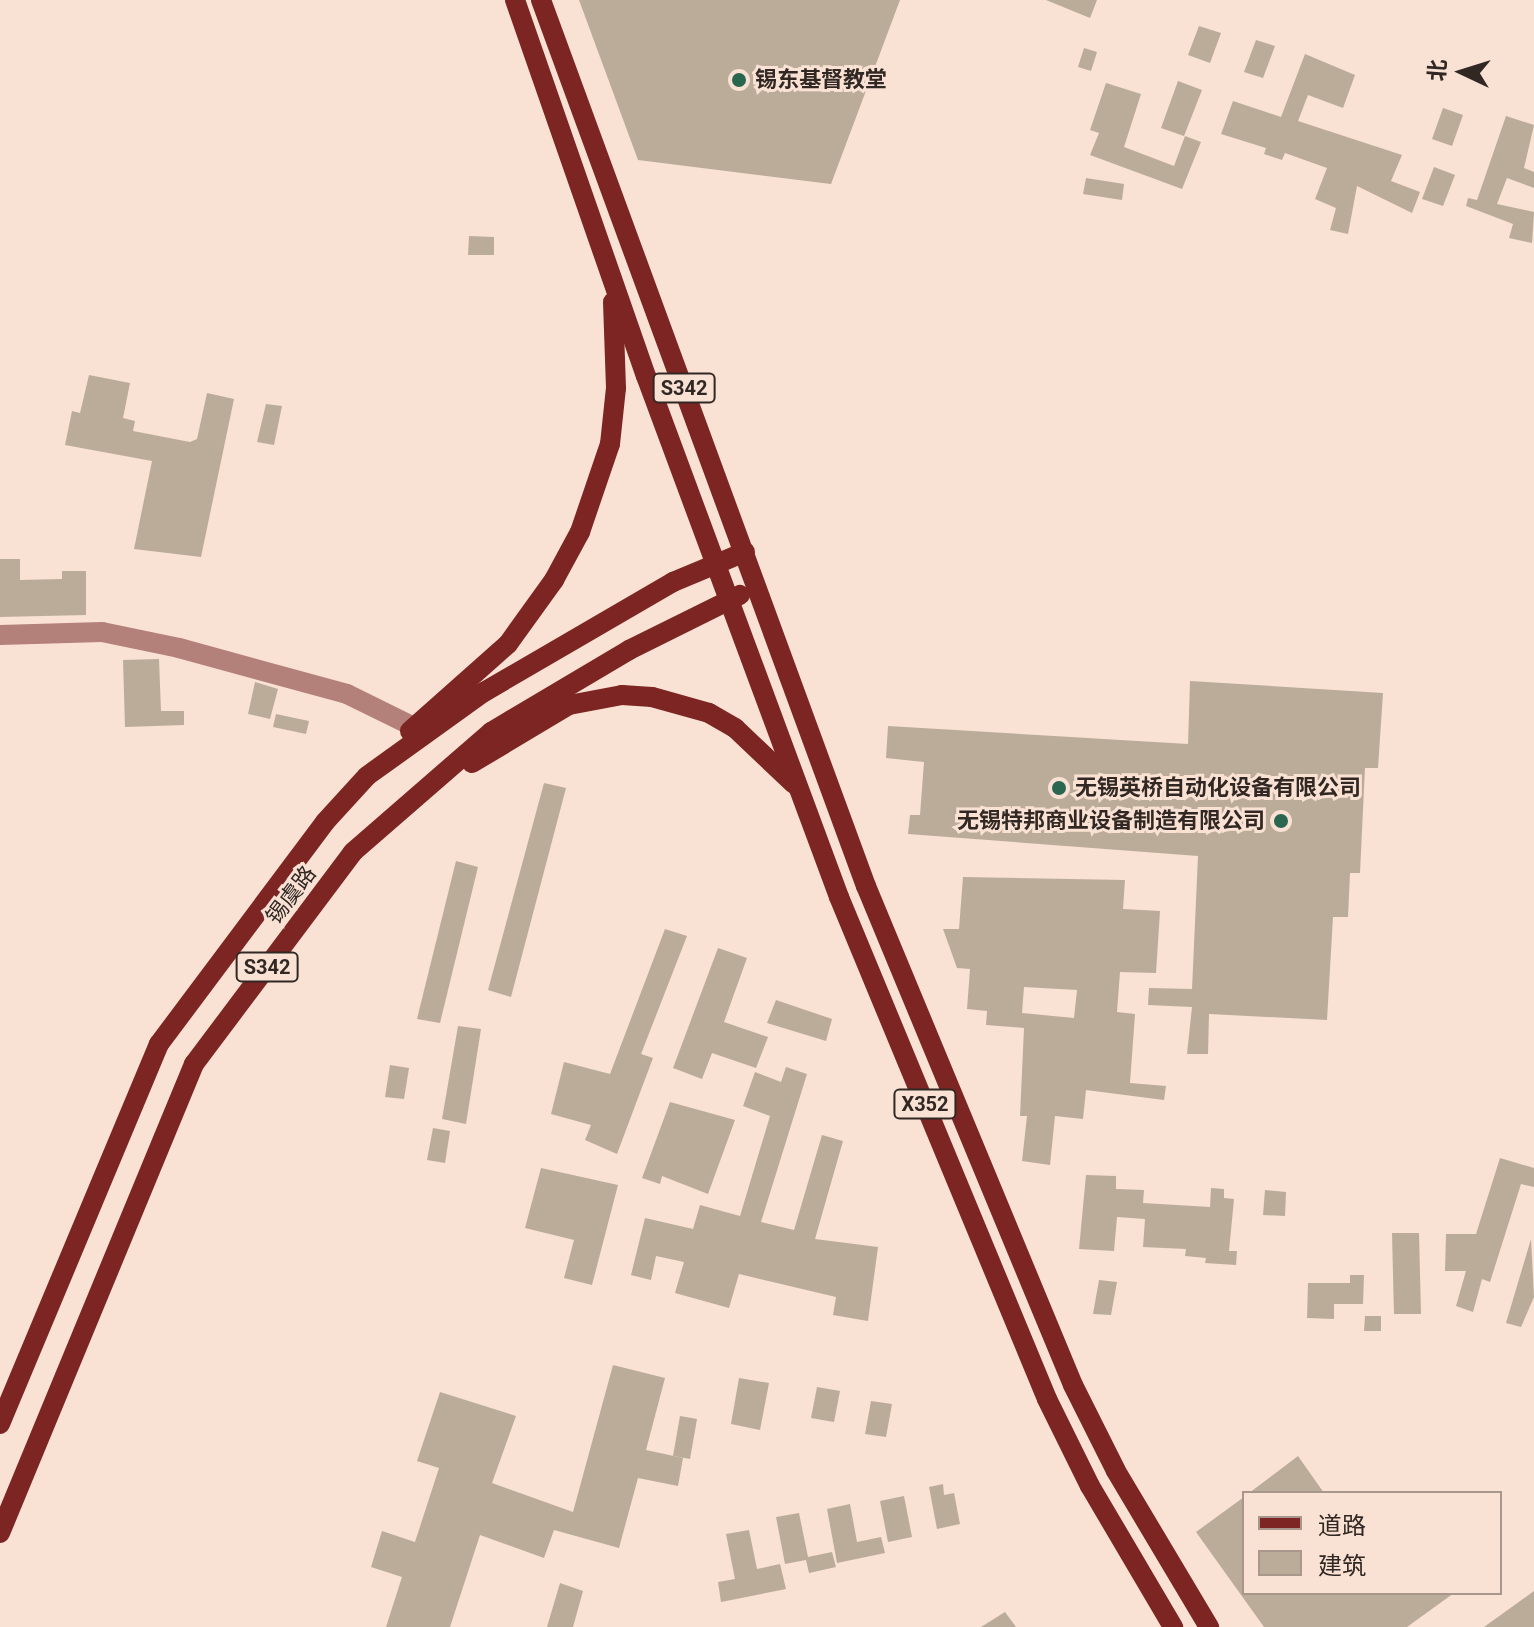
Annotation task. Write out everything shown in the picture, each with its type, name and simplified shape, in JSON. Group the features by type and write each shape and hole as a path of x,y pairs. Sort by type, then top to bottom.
{"main road":[{"name":"S342","path":"515,0 716,563"},
{"name":"S342","path":"541,0 756,588"},
{"path":"367,776 414,727 508,644 554,580 580,532 610,444 616,388 609,267"},
{"name":"锡虞路","path":"0,1424 159,1044 325,822 367,776 484,692 606,619 716,563 745,552"},
{"name":"X352","path":"716,563 801,791 1047,1399 1090,1486 1173,1627"},
{"name":"锡虞路","path":"0,1533 194,1064 353,852 422,788 491,732 561,687 730,598 756,588"},
{"name":"X352","path":"756,588 866,886 1073,1385 1129,1495 1209,1627"},
{"path":"422,788 462,770 547,714 590,699 622,695 680,703 709,713 753,744 801,791"}],"street":[{"path":"0,635 102,632 179,648 347,694 414,727"}],"building":[{"name":"锡东基督教堂","path":"579,0 900,0 831,184 638,160"},
{"path":"1046,0 1097,0 1090,18"},
{"path":"1199,26 1221,33 1210,63 1188,55"},
{"path":"1256,40 1275,46 1263,78 1244,72"},
{"path":"1084,48 1097,52 1091,71 1078,67"},
{"path":"1305,54 1355,75 1343,108 1308,95 1298,121 1402,155 1391,181 1420,192 1412,213 1357,186 1348,234 1330,230 1336,208 1315,199 1327,168 1285,153 1282,160 1264,154 1266,148 1221,134 1233,101 1281,117"},
{"path":"1178,81 1202,90 1184,136 1161,128"},
{"path":"1106,83 1141,94 1124,147 1174,166 1185,136 1201,142 1182,189 1090,155 1099,133 1090,130"},
{"path":"1443,108 1463,115 1452,146 1432,139"},
{"path":"1506,116 1534,125 1524,168 1534,172 1534,188 1507,178 1497,204 1534,212 1532,243 1509,238 1513,224 1466,206 1468,198 1477,200"},
{"path":"1434,167 1455,175 1443,206 1422,199"},
{"path":"1086,178 1124,184 1122,200 1083,194"},
{"path":"469,236 494,237 494,255 468,255"},
{"path":"89,375 130,383 123,418 135,421 133,431 190,442 197,439 207,393 234,399 201,557 134,549 152,461 65,445 72,411 80,413"},
{"path":"266,404 282,406 274,445 257,442"},
{"path":"0,559 20,559 20,580 62,579 62,571 86,571 86,615 0,617"},
{"path":"159,659 161,711 184,711 184,725 125,727 123,660"},
{"name":"无锡特邦商业设备制造有限公司","path":"1190,681 1383,693 1378,768 1365,768 1360,873 1350,873 1348,917 1333,917 1327,1020 1209,1014 1208,1054 1187,1054 1192,1007 1148,1005 1149,988 1192,989 1198,856 908,834 910,815 920,815 924,762 886,758 888,726 1188,744"},
{"path":"255,682 278,689 270,719 248,714"},
{"path":"276,714 309,721 306,734 273,727"},
{"path":"544,783 566,788 511,997 488,990"},
{"path":"456,861 478,867 440,1023 417,1019"},
{"path":"963,877 1125,880 1123,909 1160,911 1156,973 1120,972 1117,1012 1135,1014 1130,1083 1166,1086 1164,1100 1086,1090 1083,1119 1055,1116 1050,1165 1022,1161 1027,1116 1020,1116 1024,1028 986,1025 987,1011 967,1009 970,969 957,968 943,929 959,929","holes":["1024,987 1077,990 1074,1018 1022,1013"]},
{"path":"665,929 687,936 641,1054 653,1058 617,1154 585,1140 591,1125 551,1114 564,1062 610,1074"},
{"path":"718,948 747,958 724,1022 768,1037 756,1068 712,1053 702,1079 673,1068"},
{"path":"776,1000 832,1019 826,1041 767,1023"},
{"path":"458,1026 481,1029 466,1124 442,1119"},
{"path":"390,1065 409,1068 404,1099 385,1097"},
{"path":"786,1067 807,1074 761,1222 794,1230 822,1135 843,1141 815,1239 878,1247 868,1321 833,1315 836,1297 739,1274 729,1308 675,1293 684,1262 656,1256 651,1280 631,1275 645,1218 693,1229 700,1205 740,1216 770,1116 743,1106 755,1072 781,1082"},
{"path":"670,1102 735,1120 708,1194 662,1176 660,1184 642,1178"},
{"path":"433,1128 450,1131 445,1163 427,1160"},
{"path":"1500,1158 1534,1168 1534,1187 1521,1184 1490,1282 1482,1279 1473,1312 1456,1306 1466,1271 1445,1271 1446,1234 1476,1234"},
{"path":"541,1168 618,1185 592,1285 564,1278 574,1240 525,1228"},
{"path":"1086,1175 1116,1176 1116,1189 1144,1190 1143,1203 1210,1207 1211,1188 1224,1189 1224,1198 1234,1199 1229,1251 1237,1251 1236,1265 1205,1263 1206,1258 1185,1256 1186,1249 1143,1247 1145,1219 1117,1217 1114,1251 1079,1249"},
{"path":"1265,1190 1286,1192 1285,1216 1263,1215"},
{"path":"1392,1233 1419,1233 1421,1314 1394,1314"},
{"path":"1531,1239 1534,1297 1521,1327 1506,1323"},
{"path":"1350,1275 1364,1275 1363,1304 1334,1304 1334,1319 1307,1318 1308,1283 1350,1283"},
{"path":"1099,1280 1117,1282 1111,1315 1093,1314"},
{"path":"1365,1316 1381,1316 1381,1331 1364,1331"},
{"path":"613,1365 665,1378 646,1450 683,1458 678,1486 638,1478 619,1548 554,1530 544,1558 480,1535 450,1627 386,1627 402,1577 371,1567 382,1531 415,1542 439,1468 417,1461 440,1392 516,1416 492,1483 573,1512"},
{"path":"739,1378 769,1383 760,1430 731,1424"},
{"path":"817,1387 840,1391 834,1422 811,1418"},
{"path":"871,1401 892,1404 886,1437 865,1434"},
{"path":"680,1416 697,1419 690,1459 673,1456"},
{"path":"1298,1456 1323,1491 1252,1491"},
{"path":"943,1484 944,1495 954,1493 960,1524 937,1529 929,1487"},
{"path":"904,1496 912,1537 888,1542 880,1501"},
{"path":"1242,1498 1242,1595 1451,1595 1407,1627 1264,1627 1196,1532"},
{"path":"850,1504 857,1542 881,1537 885,1553 837,1563 827,1509"},
{"path":"799,1513 808,1557 832,1552 836,1567 809,1573 806,1560 785,1564 776,1517"},
{"path":"749,1530 757,1569 780,1564 786,1589 721,1602 718,1582 735,1579 726,1534"},
{"path":"560,1583 583,1591 573,1627 547,1627"},
{"path":"1534,1591 1534,1627 1484,1627"},
{"path":"1005,1612 1016,1627 981,1627"}],"place":[{"name":"锡东基督教堂","path":"739,80"},
{"name":"无锡英桥自动化设备有限公司","path":"1059,788"},
{"name":"无锡特邦商业设备制造有限公司","path":"1281,821"}]}
